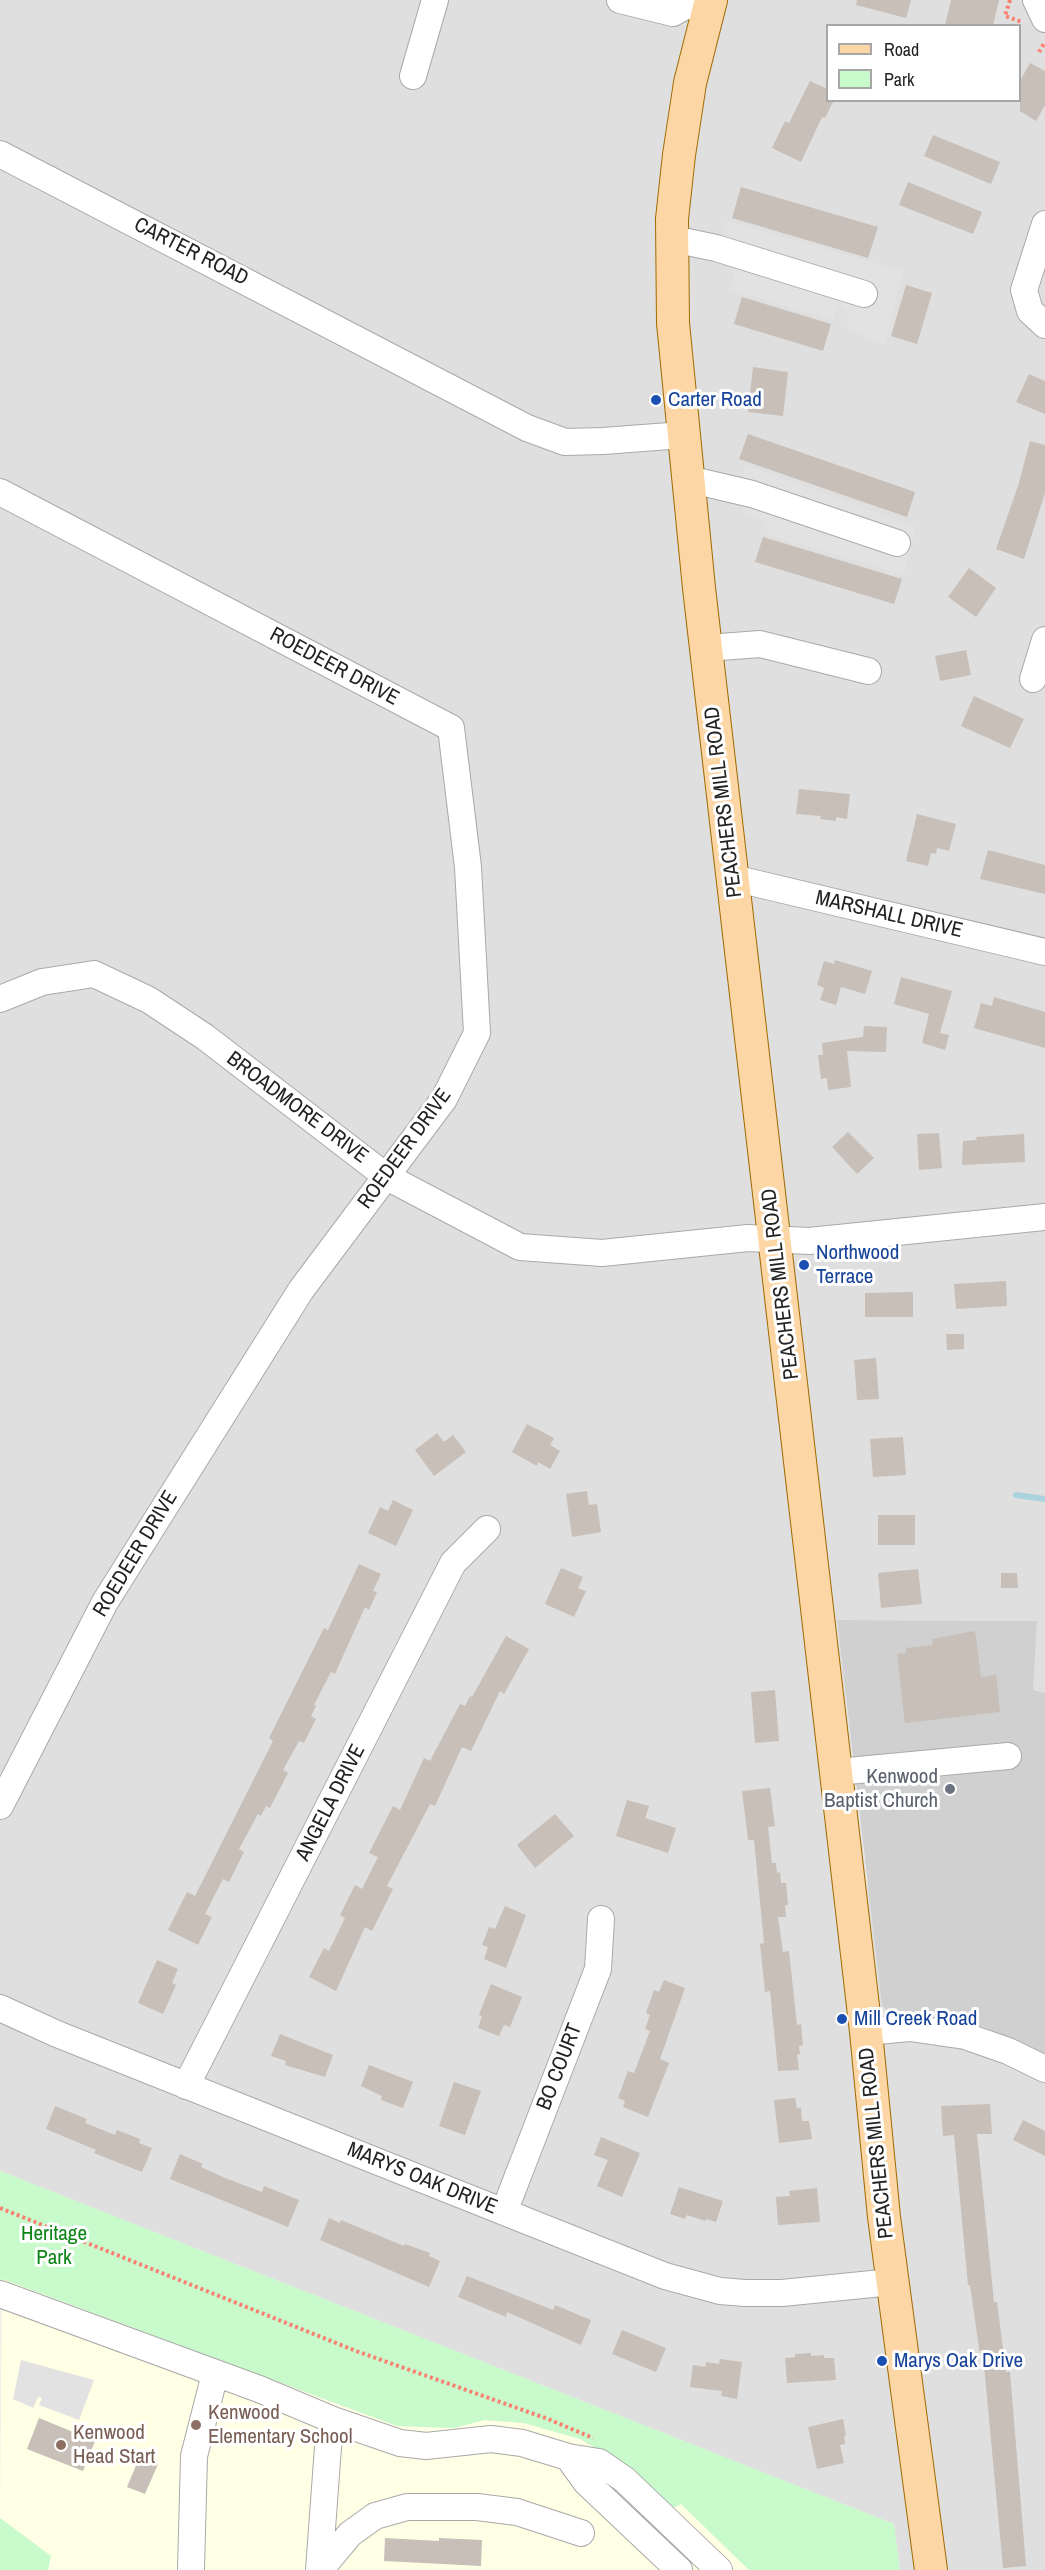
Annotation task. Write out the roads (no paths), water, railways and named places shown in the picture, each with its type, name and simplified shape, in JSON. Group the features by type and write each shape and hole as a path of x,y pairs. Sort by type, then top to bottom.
{"main road":[{"name":"PEACHERS MILL ROAD","path":"698,4 690,83 679,154 673,239 673,323 683,435 777,1241 892,2282 931,2570"}],"street":[{"path":"412,76 435,0"},
{"path":"620,0 674,13 698,4"},
{"path":"1036,0 1045,19"},
{"name":"CARTER ROAD","path":"0,154 527,428 565,442 683,435"},
{"path":"1045,224 1024,290 1030,311 1045,325"},
{"path":"673,239 716,248 864,294"},
{"path":"688,479 752,494 897,543"},
{"name":"ROEDEER DRIVE","path":"0,492 451,729 468,867 477,1033 444,1099 301,1290 105,1602 7,1775 0,1806"},
{"path":"1033,679 1045,640"},
{"path":"707,648 760,644 868,671"},
{"name":"MARSHALL DRIVE","path":"733,878 1045,952"},
{"name":"BROADMORE DRIVE","path":"0,999 42,982 94,974 149,1000 205,1037 387,1177 520,1247 602,1253 748,1239 777,1241"},
{"path":"777,1241 809,1240 1045,1217"},
{"name":"ANGELA DRIVE","path":"186,2086 453,1563 487,1529"},
{"path":"837,1772 1008,1756"},
{"name":"BO COURT","path":"504,2212 598,1969 601,1919"},
{"name":"MARYS OAK DRIVE","path":"0,2008 24,2021 665,2276 720,2291 782,2293 892,2282"},
{"path":"866,2032 910,2028 965,2036 1008,2050 1045,2069"},
{"path":"0,2294 333,2420 400,2443 426,2446 491,2439 522,2443 568,2457 599,2462 625,2480 719,2570"},
{"path":"191,2570 194,2456 215,2374"},
{"path":"319,2570 328,2447 333,2420"},
{"path":"568,2457 586,2482 680,2570"},
{"path":"319,2570 350,2534 375,2516 407,2507 477,2507 517,2512 581,2532"}],"waterway":[{"path":"1016,1495 1045,1499"}],"place":[{"name":"Carter Road","path":"656,400"},
{"name":"Northwood Terrace","path":"804,1265"},
{"name":"Kenwood Baptist Church","path":"950,1789"},
{"name":"Mill Creek Road","path":"842,2019"},
{"name":"Marys Oak Drive","path":"882,2361"},
{"name":"Kenwood Elementary School","path":"196,2425"},
{"name":"Kenwood Head Start","path":"61,2445"}],"park label":[{"name":"Heritage Park","path":"54,2246"}]}
